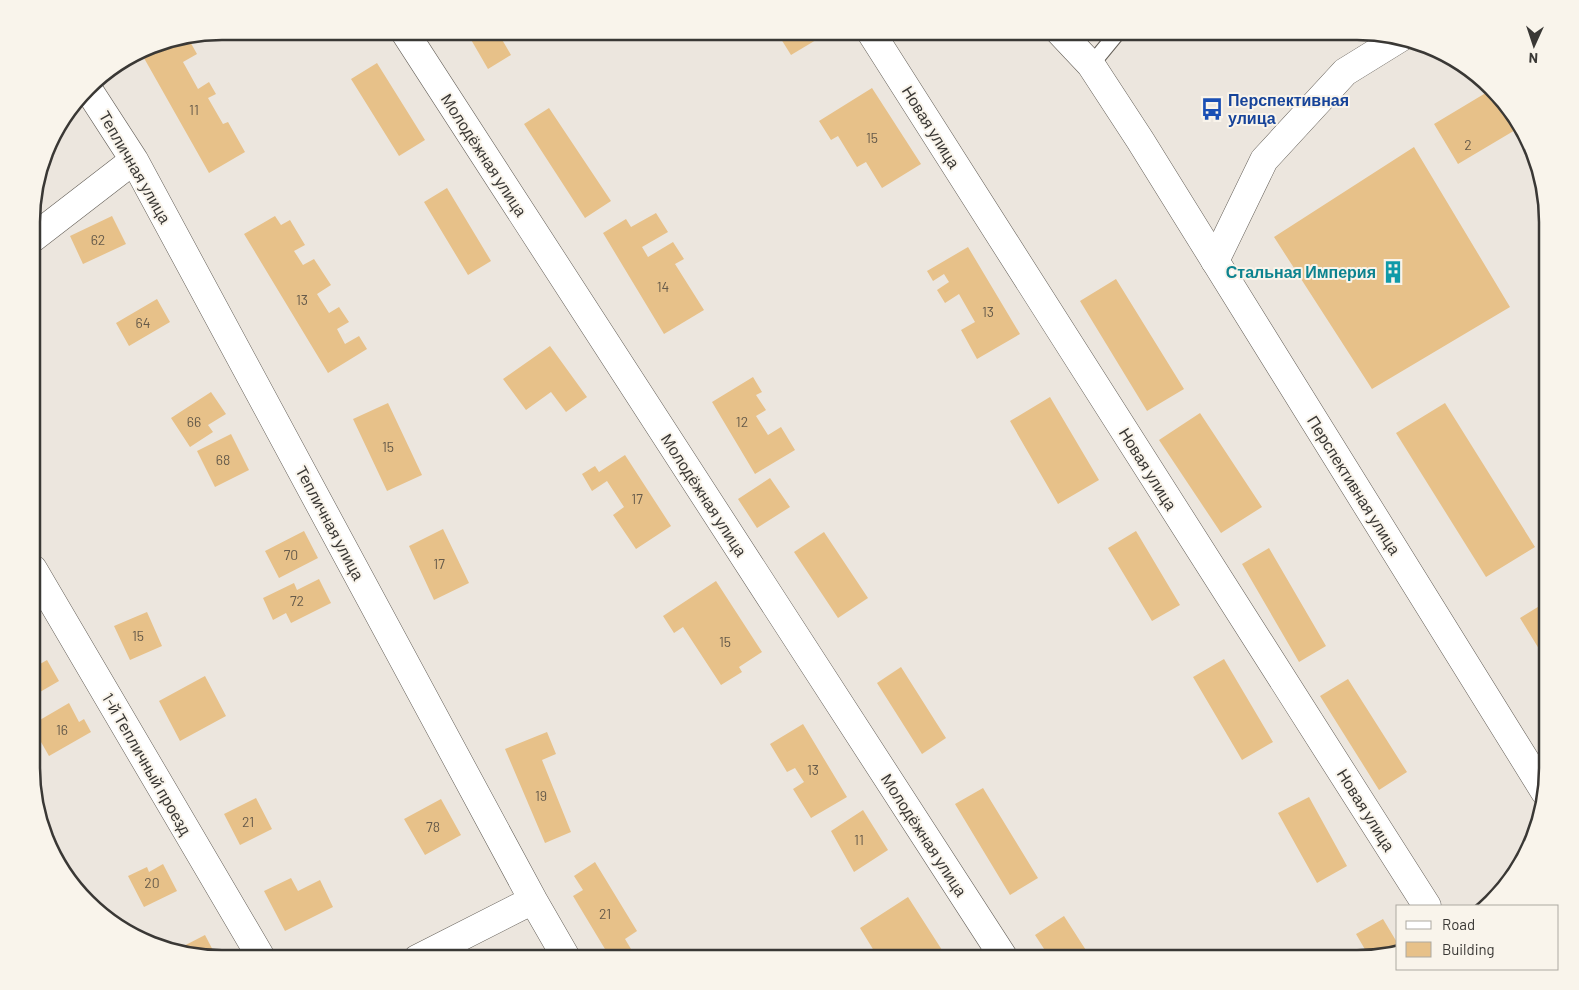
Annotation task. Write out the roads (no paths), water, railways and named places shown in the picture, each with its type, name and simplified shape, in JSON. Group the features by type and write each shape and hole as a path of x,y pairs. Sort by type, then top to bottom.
{"street":[{"name":"Молодёжная улица","path":"410,40 999,950"},
{"name":"Новая улица","path":"876,40 1426,905"},
{"name":"Перспективная улица","path":"1067,40 1091,65 1539,782"},
{"path":"1215,261 1264,160 1345,72 1392,43"},
{"name":"Тепличная улица","path":"92,95 134,160 533,900 562,950"},
{"path":"40,233 134,160"},
{"name":"1-й Тепличный проезд","path":"40,581 257,950"},
{"path":"435,950 533,900"}],"lane":[{"path":"1091,65 1112,40"}],"place":[{"name":"Перспективная улица","path":"1212,109"},
{"name":"Стальная Империя","path":"1393,272"}]}
